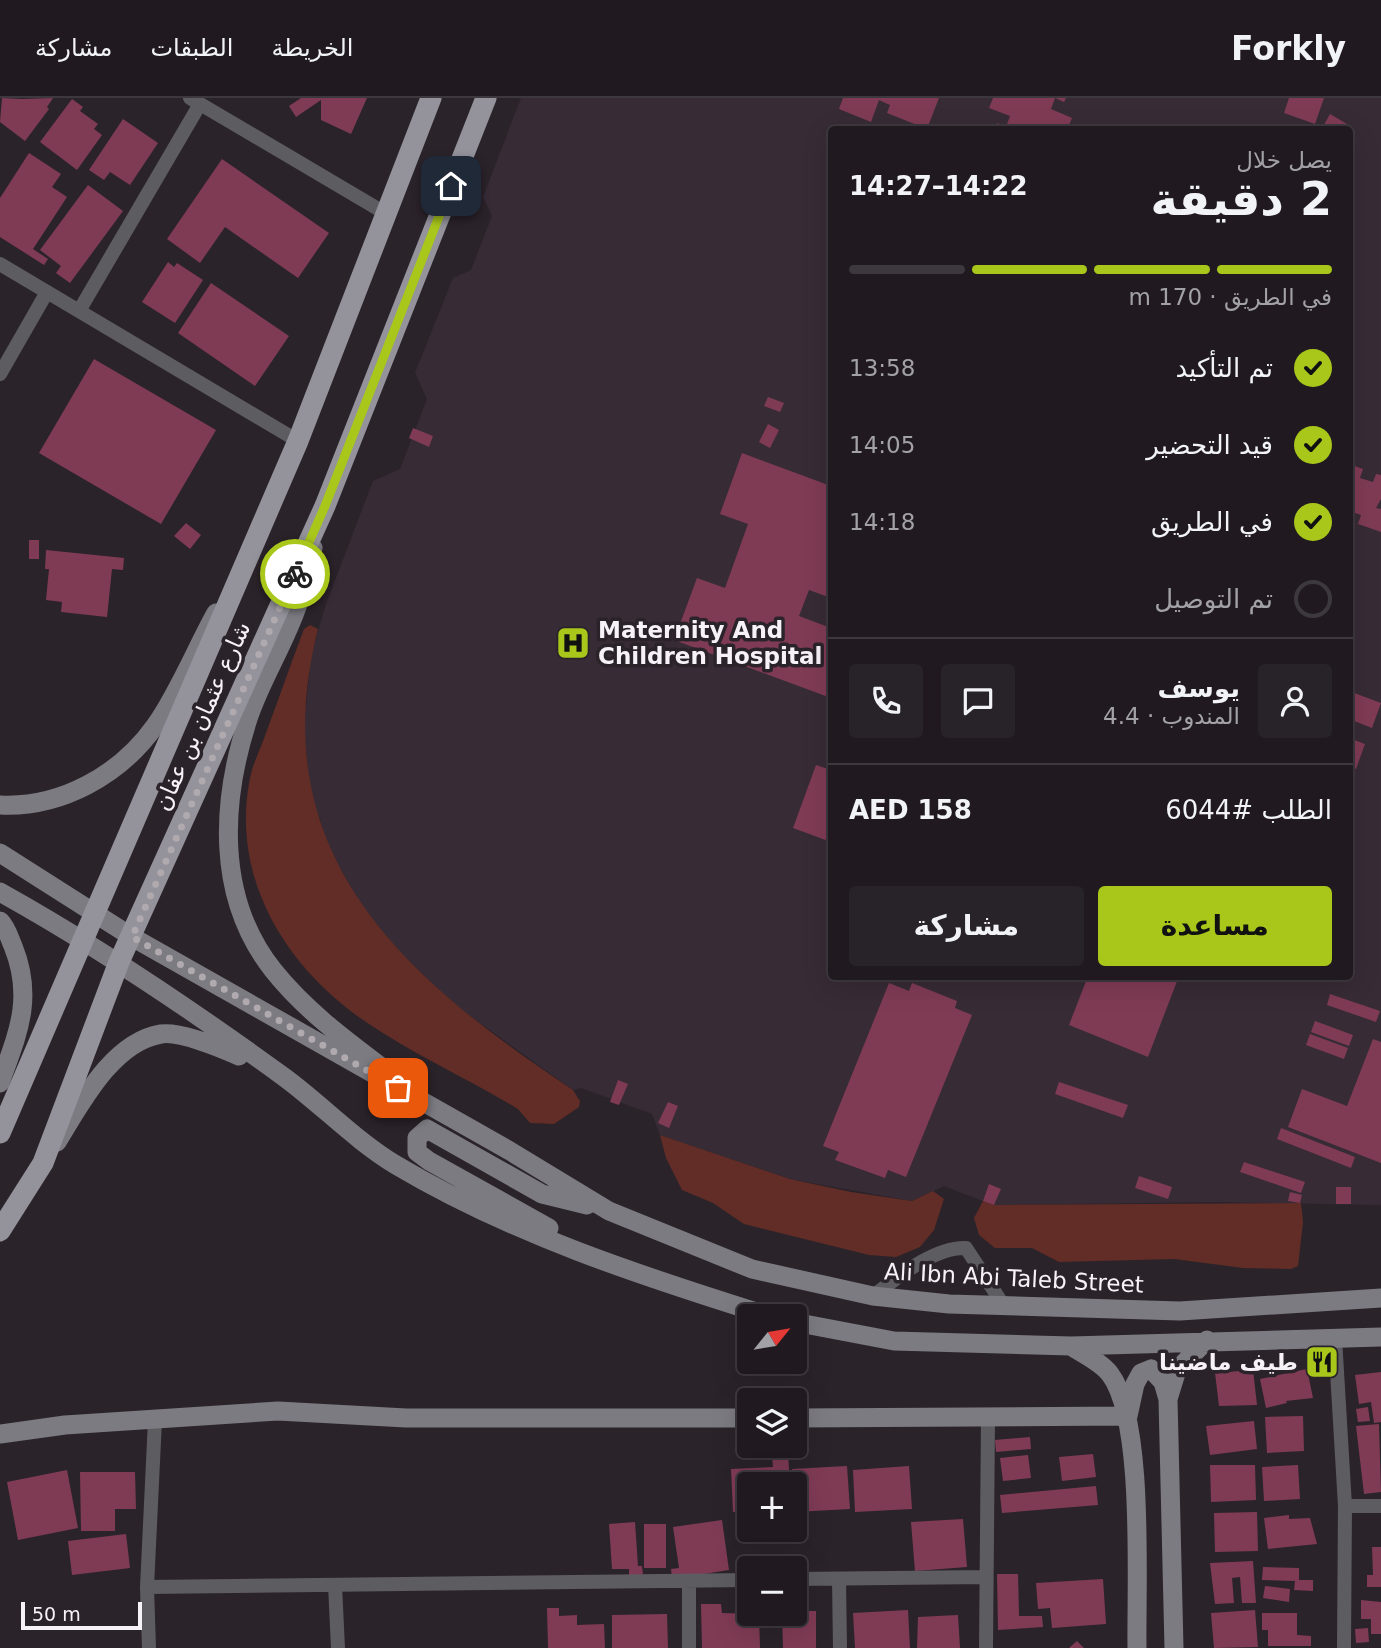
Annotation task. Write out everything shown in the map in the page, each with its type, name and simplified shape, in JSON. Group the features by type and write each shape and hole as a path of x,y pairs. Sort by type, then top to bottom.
{"main road":[{"name":"شارع عثمان بن عفان","path":"0,1133 298,441 430,98"},
{"name":"شارع عثمان بن عفان","path":"0,1231 43,1163 119,962 325,506 486,98"}],"street":[{"path":"79,311 195,101 385,214"},
{"path":"0,264 298,441 240,569 156,725 132,753 92,783 50,801 0,805"},
{"path":"0,374 47,292"},
{"path":"325,506 298,605 249,715 229,789 227,846 239,910 272,969 325,1024 446,1116"},
{"name":"Ali Ibn Abi Taleb Street","path":"0,853 132,937 609,1211 752,1269 873,1296 949,1304 1180,1311 1376,1296"},
{"path":"0,892 83,938 119,962 285,1078 405,1170 472,1207 641,1276 737,1306"},
{"path":"0,922 22,967 24,994 23,1016 0,1083"},
{"path":"43,1163 95,1081 131,1048 161,1034 188,1038 226,1050 285,1078"},
{"path":"609,1211 542,1194 428,1129 417,1138 417,1152 429,1161 641,1276"},
{"path":"873,1296 931,1258 953,1248 966,1248 1004,1306"},
{"path":"807,1324 894,1341 1071,1346 1380,1337"},
{"path":"1335,1338 1345,1506 1344,1648"},
{"path":"1168,1399 1177,1370 1207,1340"},
{"path":"1071,1346 1108,1371 1121,1391 1128,1416 1134,1460 1137,1648"},
{"path":"1128,1416 1135,1384 1141,1373 1151,1369 1163,1382 1168,1399 1174,1648"},
{"path":"0,1424 65,1425 278,1411 407,1418 737,1418"},
{"path":"807,1418 1128,1416"},
{"path":"986,1648 988,1418"},
{"path":"149,1648 147,1587 155,1420"},
{"path":"0,1434 65,1425"},
{"path":"1345,1506 1381,1506"},
{"path":"807,1580 986,1577"},
{"path":"839,1579 840,1648"},
{"path":"147,1587 737,1580"},
{"path":"689,1581 689,1648"},
{"path":"335,1585 338,1648"}],"shaded area":[{"name":"Maternity And Children Hospital","path":"521,98 1381,98 1381,1205 1219,1202 993,1205 944,1186 912,1201 790,1179 660,1135 652,1114 581,1088 573,1090 455,1005 396,949 359,902 329,848 310,789 304,728 311,656 326,604 373,481 400,469 427,399 415,373 453,278 471,270 492,216 483,197"},
{"path":"310,625 318,629 306,709 310,780 329,844 360,902 403,954 453,1002 573,1090 580,1101 579,1107 554,1124 530,1123 518,1109 366,1022 337,1000 311,975 270,917 257,885 248,851 246,815 250,778 304,629"},
{"path":"660,1135 790,1179 912,1201 933,1191 944,1199 934,1230 920,1247 896,1257 869,1255 744,1224 713,1203 682,1190 666,1158"},
{"path":"983,1201 994,1205 1301,1203 1303,1222 1298,1266 1291,1269 1243,1268 1174,1259 1059,1262 1032,1248 995,1248 979,1235 974,1218"}],"building":[{"path":"2,98 53,98 47,107 49,109 25,141 0,122"},
{"path":"301,98 367,98 351,134 321,120 321,100 296,117 289,106"},
{"path":"843,98 939,98 928,126 920,126 887,113 890,105 879,100 871,122 839,109"},
{"path":"993,98 1055,98 1051,109 1072,118 1069,126 1006,126 1010,116 989,108"},
{"path":"1289,98 1324,98 1315,124 1284,113"},
{"path":"72,99 83,107 80,111 98,124 94,129 102,135 77,170 40,142"},
{"path":"1330,114 1350,126 1323,126"},
{"path":"123,119 158,143 130,185 110,172 104,180 89,170"},
{"path":"29,153 61,174 52,187 67,197 33,249 48,259 44,265 0,237 0,198"},
{"path":"222,159 329,233 298,278 225,227 200,263 167,239"},
{"path":"88,185 123,211 70,283 56,273 61,266 40,250"},
{"path":"168,262 174,267 177,263 203,280 175,323 142,302"},
{"path":"211,283 289,336 255,386 178,333"},
{"path":"94,359 216,430 161,524 39,453"},
{"path":"768,397 784,403 780,412 764,406"},
{"path":"768,424 779,430 770,448 759,442"},
{"path":"413,428 433,436 429,447 409,438"},
{"path":"742,453 828,485 828,597 809,590 799,616 828,627 828,697 674,640 697,578 725,588 748,524 720,514"},
{"path":"1353,465 1363,469 1360,478 1373,482 1376,474 1381,475 1381,499 1376,508 1381,509 1381,532 1358,524 1361,515 1353,512"},
{"path":"186,523 201,535 190,549 174,536"},
{"path":"29,540 39,540 39,559 29,559"},
{"path":"46,550 124,558 123,570 112,569 107,617 61,612 62,602 46,600 49,569 45,569"},
{"path":"1353,692 1381,703 1372,728 1353,721"},
{"path":"1353,740 1365,744 1356,769 1353,768"},
{"path":"816,765 828,769 828,841 793,828"},
{"path":"1086,980 1177,980 1148,1057 1069,1025"},
{"path":"889,983 909,991 912,983 957,1001 955,1008 972,1015 906,1177 888,1170 885,1178 835,1160 839,1152 823,1146"},
{"path":"1330,994 1380,1011 1376,1022 1327,1005"},
{"path":"1315,1021 1353,1035 1349,1046 1311,1032"},
{"path":"1310,1034 1348,1048 1344,1059 1306,1045"},
{"path":"1373,1039 1381,1042 1381,1163 1288,1127 1302,1089 1347,1106"},
{"path":"618,1080 628,1084 619,1105 610,1102"},
{"path":"1059,1082 1128,1105 1123,1118 1055,1094"},
{"path":"668,1102 678,1106 669,1128 658,1123"},
{"path":"1281,1128 1355,1157 1351,1168 1277,1139"},
{"path":"1244,1162 1305,1182 1301,1193 1240,1172"},
{"path":"1139,1176 1172,1187 1168,1199 1135,1188"},
{"path":"989,1184 1001,1189 994,1205 983,1201"},
{"path":"1336,1187 1351,1187 1351,1204 1336,1204"},
{"path":"1290,1192 1302,1195 1300,1203 1288,1201"},
{"path":"1307,1369 1313,1398 1286,1401 1287,1403 1266,1408 1260,1379"},
{"path":"1253,1370 1257,1405 1219,1406 1215,1373"},
{"path":"1381,1372 1381,1422 1374,1423 1371,1402 1359,1404 1355,1375"},
{"path":"1368,1407 1370,1421 1358,1422 1356,1409"},
{"path":"1303,1416 1304,1451 1267,1453 1265,1417"},
{"path":"1254,1421 1257,1449 1210,1455 1206,1426"},
{"path":"1379,1424 1381,1492 1364,1494 1356,1426"},
{"path":"1030,1437 1031,1449 996,1452 995,1440"},
{"path":"1093,1454 1096,1477 1062,1481 1059,1457"},
{"path":"1028,1455 1031,1478 1003,1481 1000,1458"},
{"path":"772,1458 788,1458 789,1472 737,1472 737,1512 733,1512 731,1469 773,1467"},
{"path":"1210,1465 1255,1465 1256,1500 1211,1502"},
{"path":"1298,1465 1300,1499 1264,1501 1262,1467"},
{"path":"847,1466 850,1509 807,1511 807,1472 792,1472 792,1469"},
{"path":"909,1466 912,1509 855,1512 853,1470"},
{"path":"67,1470 78,1528 18,1540 7,1482"},
{"path":"80,1472 135,1472 136,1509 115,1509 115,1531 81,1531"},
{"path":"1096,1486 1098,1505 1002,1513 1000,1495"},
{"path":"1257,1512 1258,1551 1215,1552 1214,1513"},
{"path":"1289,1515 1289,1519 1310,1518 1317,1544 1268,1549 1264,1518"},
{"path":"963,1519 967,1567 915,1571 911,1522"},
{"path":"722,1520 729,1570 672,1579 671,1569 679,1568 673,1527"},
{"path":"635,1522 638,1566 642,1566 643,1575 629,1576 629,1569 612,1569 609,1524"},
{"path":"644,1524 666,1524 666,1568 644,1568"},
{"path":"126,1534 130,1568 72,1575 68,1541"},
{"path":"1372,1547 1381,1547 1381,1587 1367,1587 1367,1575 1373,1575"},
{"path":"1253,1561 1256,1603 1242,1603 1240,1577 1232,1578 1234,1603 1215,1604 1210,1563"},
{"path":"1263,1567 1299,1568 1299,1580 1313,1580 1313,1591 1294,1590 1295,1581 1262,1580"},
{"path":"997,1574 1018,1574 1019,1616 1042,1616 1043,1627 998,1630"},
{"path":"1103,1579 1106,1624 1052,1628 1050,1608 1038,1609 1036,1583"},
{"path":"1265,1586 1290,1589 1289,1602 1263,1598"},
{"path":"1361,1600 1381,1602 1381,1634 1371,1634 1371,1619 1361,1619"},
{"path":"701,1604 721,1604 722,1613 737,1613 737,1626 759,1626 760,1648 702,1648"},
{"path":"547,1608 559,1608 559,1616 577,1615 577,1625 604,1624 605,1648 548,1648"},
{"path":"908,1610 910,1648 855,1648 853,1613"},
{"path":"1255,1610 1258,1647 1214,1648 1211,1613"},
{"path":"807,1611 816,1611 816,1648 783,1648 782,1626 807,1626"},
{"path":"1262,1613 1297,1613 1297,1635 1311,1636 1311,1646 1268,1646 1268,1630 1262,1630"},
{"path":"667,1614 668,1648 612,1648 612,1615"},
{"path":"958,1615 960,1648 917,1648 918,1617"},
{"path":"1368,1628 1369,1642 1356,1643 1355,1629"},
{"path":"1077,1641 1084,1648 1069,1648"}],"way so far":[{"path":"295,574 132,937 398,1088"}],"place":[{"name":"Maternity And Children Hospital","path":"573,643"},
{"name":"طيف ماضينا","path":"1322,1362"}],"route":[{"path":"295,574 397,327 451,186"}]}
